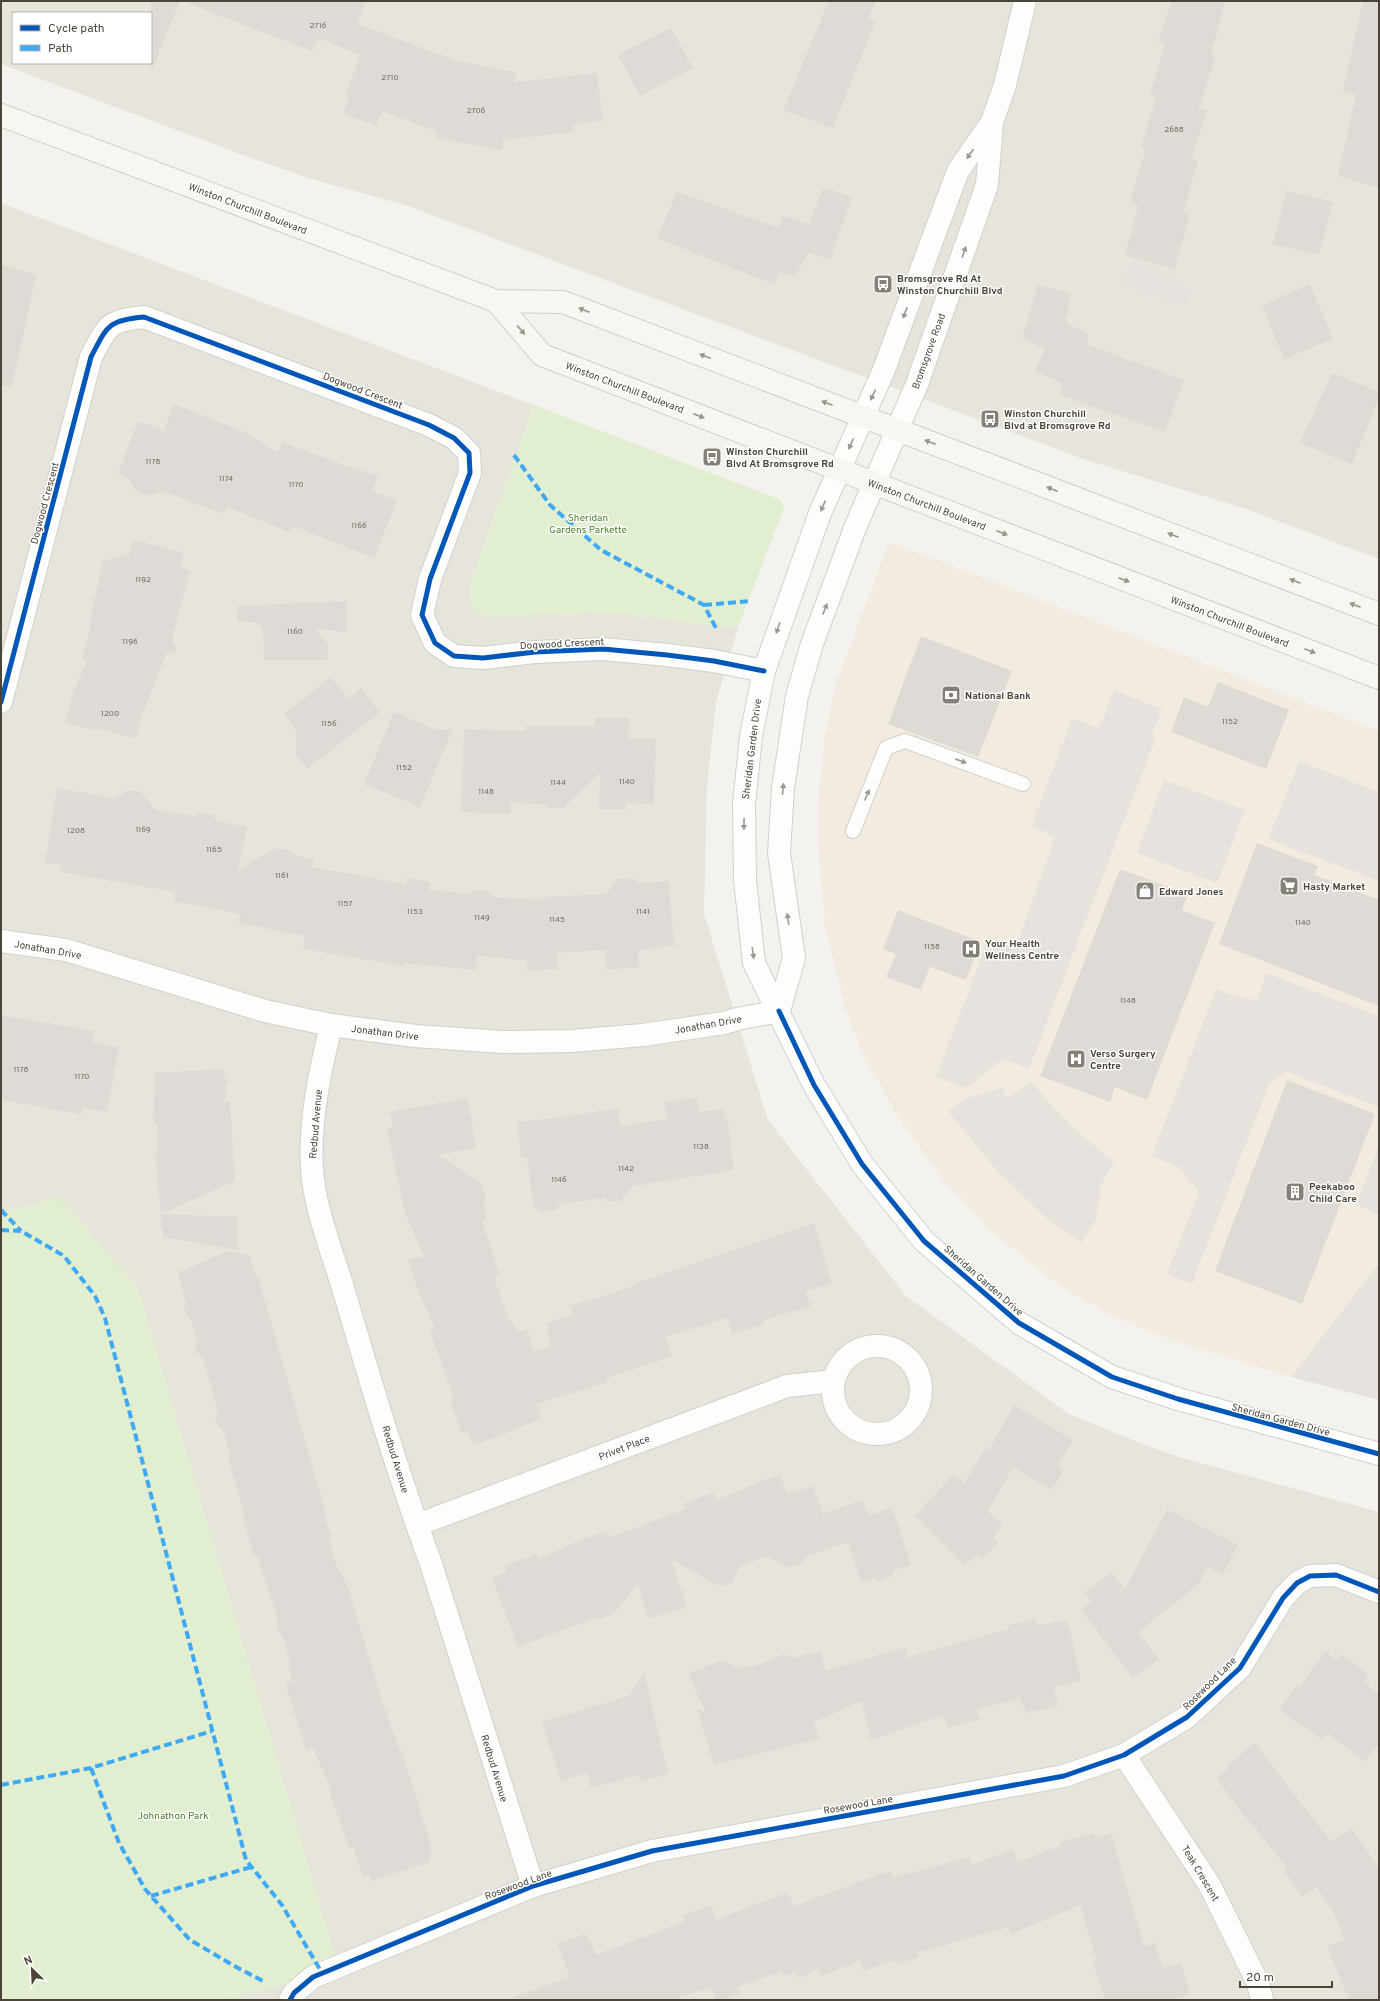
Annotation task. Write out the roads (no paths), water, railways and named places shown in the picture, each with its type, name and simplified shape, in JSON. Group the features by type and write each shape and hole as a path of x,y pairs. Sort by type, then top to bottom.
{"main road":[{"name":"Winston Churchill Boulevard","path":"1,115 496,301 563,302 1379,614"},
{"name":"Winston Churchill Boulevard","path":"496,301 542,355 1379,678"}],"street":[{"name":"Bromsgrove Road","path":"874,484 917,384 987,185 992,122 1005,85 1026,1"},
{"name":"Bromsgrove Road","path":"839,470 883,372 958,171 992,122"},
{"name":"Dogwood Crescent","path":"1,702 91,358 105,330 122,319 144,317 429,425 454,438 469,453 470,473 430,579 422,615 435,642 454,656 483,658 535,652 603,649 683,657 764,671"},
{"name":"Sheridan Garden Drive","path":"839,470 820,513 764,671 756,707 746,771 744,836 745,880 754,963 814,1085 862,1164 924,1240 1019,1323 1112,1377 1186,1402 1379,1454"},
{"path":"778,1011 794,958 779,853 783,788 796,696 812,644 855,528 874,484"},
{"name":"Jonathan Drive","path":"1,941 66,950 265,1011 331,1025 415,1036 503,1042 572,1041 643,1035 709,1025 778,1011"},
{"name":"Redbud Avenue","path":"331,1025 316,1097 312,1143 312,1169 315,1193 351,1316 533,1886"},
{"name":"Privet Place","path":"417,1525 787,1386 834,1381"},
{"name":"Rosewood Lane","path":"290,2000 294,1993 313,1976 533,1886 652,1852 1064,1776 1124,1755 1187,1717 1240,1668 1283,1598 1297,1583 1310,1576 1336,1575 1379,1592"},
{"name":"Teak Crescent","path":"1124,1755 1209,1884 1258,1983 1262,2000"}],"lane":[{"path":"853,831 886,748 905,741 1023,784"}],"place":[{"name":"Bromsgrove Rd At Winston Churchill Blvd","path":"883,284"},
{"name":"Winston Churchill Blvd at Bromsgrove Rd","path":"990,419"},
{"name":"Winston Churchill Blvd At Bromsgrove Rd","path":"712,457"},
{"name":"National Bank","path":"951,695"},
{"name":"Hasty Market","path":"1289,886"},
{"name":"Edward Jones","path":"1145,891"},
{"name":"Your Health Wellness Centre","path":"971,949"},
{"name":"Verso Surgery Centre","path":"1076,1059"},
{"name":"Peekaboo Child Care","path":"1295,1192"}],"park label":[{"name":"Sheridan Gardens Parkette","path":"588,522"},
{"name":"Johnathon Park","path":"173,1815"}]}
